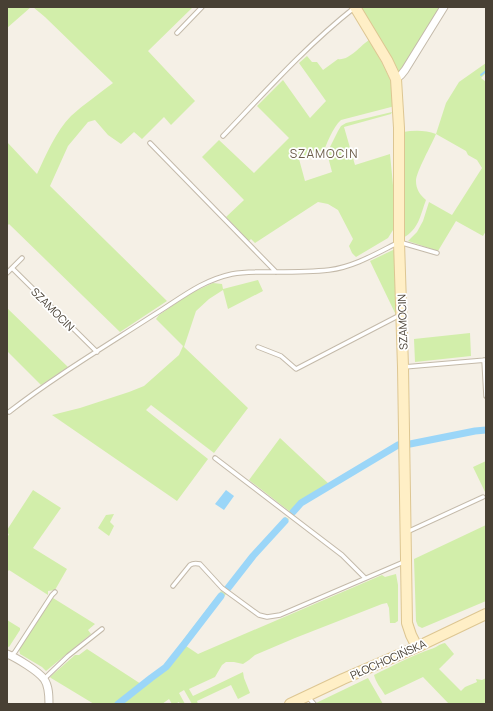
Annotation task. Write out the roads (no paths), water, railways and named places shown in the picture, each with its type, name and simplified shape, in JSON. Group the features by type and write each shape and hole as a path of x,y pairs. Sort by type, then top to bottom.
{"street":[{"name":"SZAMOCIN","path":"354,7 387,60 396,79 408,623 411,635 417,647"},
{"path":"396,79 405,70 444,7"},
{"name":"PŁOCHOCIŃSKA","path":"290,704 311,700 343,679 417,647 486,614"},
{"path":"9,655 38,673 44,679 49,692 49,704"}],"lane":[{"path":"177,33 202,7"},
{"path":"223,136 298,58 354,7"},
{"path":"150,143 276,272"},
{"path":"9,412 36,391 95,351 199,286 212,280 233,274 254,271 311,272 346,267 399,242 437,253"},
{"path":"7,273 22,258"},
{"name":"SZAMOCIN","path":"12,268 95,351"},
{"path":"258,346 281,356 296,369 401,315"},
{"path":"403,367 485,360 486,396"},
{"path":"215,458 342,555 365,578"},
{"path":"406,532 483,497"},
{"path":"173,586 192,563 200,564 222,588 260,615 267,618 407,561"},
{"path":"9,655 14,652 52,595 56,592"},
{"path":"44,679 73,652 102,629"}],"water":[{"path":"226,490 234,496 224,510 215,504"}],"waterway":[{"path":"481,75 486,71"},
{"path":"410,444 486,430"},
{"path":"293,512 301,503 398,445"},
{"path":"228,588 253,556 285,521"},
{"path":"118,704 166,667 221,596"}],"district":[{"name":"SZAMOCIN","path":"324,153"}]}
